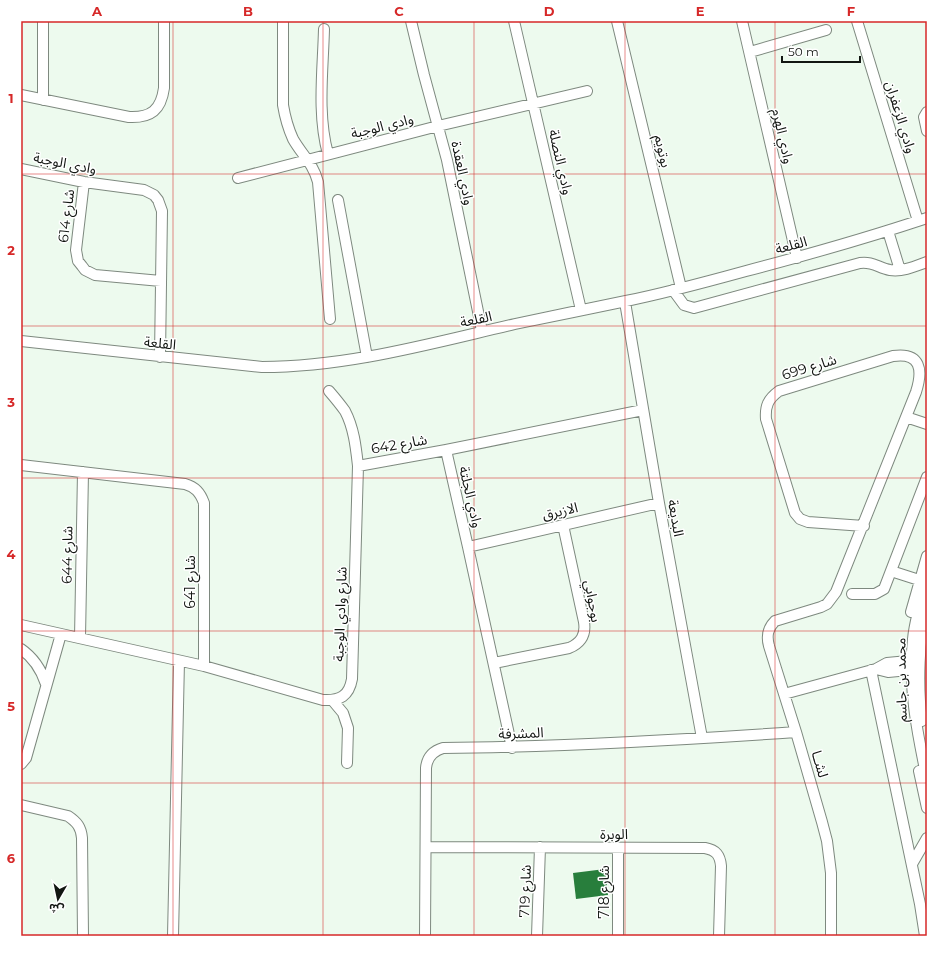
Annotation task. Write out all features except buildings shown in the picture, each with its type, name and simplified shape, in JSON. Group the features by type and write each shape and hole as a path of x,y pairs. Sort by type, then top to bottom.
{"street":[{"path":"43,21 43,100"},
{"path":"21,96 129,117 140,118 150,114 158,108 163,99 164,21"},
{"path":"283,21 283,105 285,117 293,138 313,166 318,182 330,319"},
{"name":"وادي العقدة","path":"411,21 425,81 447,160 482,332"},
{"name":"وادي النصلة","path":"514,21 581,310"},
{"name":"بوتويم","path":"617,21 677,289"},
{"name":"وادي الهرم","path":"742,21 797,258"},
{"name":"وادي الزعفران","path":"857,21 923,219"},
{"path":"324,29 322,116 328,154"},
{"path":"750,52 826,30"},
{"name":"وادي الوجبة","path":"238,178 438,126 587,91"},
{"path":"927,112 924,117 927,130"},
{"name":"وادي الوجبة","path":"21,169 84,182 144,190 154,195 158,200 162,211 160,357"},
{"name":"شارع 614","path":"84,182 76,250 78,261 86,270 95,275 161,281"},
{"path":"338,200 367,357"},
{"name":"القلعة","path":"21,342 262,367 317,365 367,357 581,310 625,302 797,258 923,219"},
{"path":"888,231 900,270"},
{"path":"677,289 684,305 694,308 860,263 870,262 888,270 900,270 927,262"},
{"name":"البديعة","path":"625,302 659,503 702,738"},
{"name":"شارع 699","path":"784,694 767,639 768,632 775,621 821,607 832,599 864,526 919,383 919,366 915,360 909,356 893,356 779,391 772,396 765,410 766,419 795,514 800,519 808,522 864,526"},
{"name":"شارع وادي الوجبة","path":"329,391 346,413 355,442 358,466 352,679 351,686 347,693 341,698 333,701"},
{"name":"وادي الجلتة","path":"512,748 446,450 643,410"},
{"path":"906,417 927,424"},
{"name":"شارع 642","path":"358,466 446,450"},
{"name":"شارع 641","path":"21,465 185,484 197,490 202,496 204,502 204,666"},
{"name":"شارع 644","path":"80,638 83,472"},
{"path":"852,594 870,595 884,589 924,493 927,477"},
{"name":"الازيرق","path":"468,547 659,503"},
{"name":"بوجوابي","path":"494,663 569,648 575,646 584,635 584,622 563,525"},
{"name":"محمد بن جاسم","path":"927,556 914,627 920,713 927,753"},
{"path":"891,571 923,581"},
{"name":"محمد بن جاسم","path":"927,602 916,665 913,705 916,730 927,779"},
{"path":"21,625 204,666 323,700 333,701 342,713 348,728 347,763"},
{"path":"21,764 26,758 61,634"},
{"path":"21,649 37,663 43,673 46,684"},
{"path":"174,936 179,661"},
{"path":"784,694 874,669 887,663 916,665"},
{"path":"874,669 912,864 924,906 925,936"},
{"name":"لشــا","path":"784,694 828,846 832,889 831,936"},
{"path":"913,705 910,714 909,727 927,808"},
{"name":"المشرفة","path":"425,936 426,763 431,755 439,750 443,748 512,748 796,732"},
{"path":"21,805 68,816 74,820 81,831 83,936"},
{"path":"912,864 927,838"},
{"name":"الوبرة","path":"426,847 705,848 712,850 718,854 721,859 719,936"},
{"name":"شارع 719","path":"537,936 540,848"},
{"name":"شارع 718","path":"618,848 618,936"}]}
